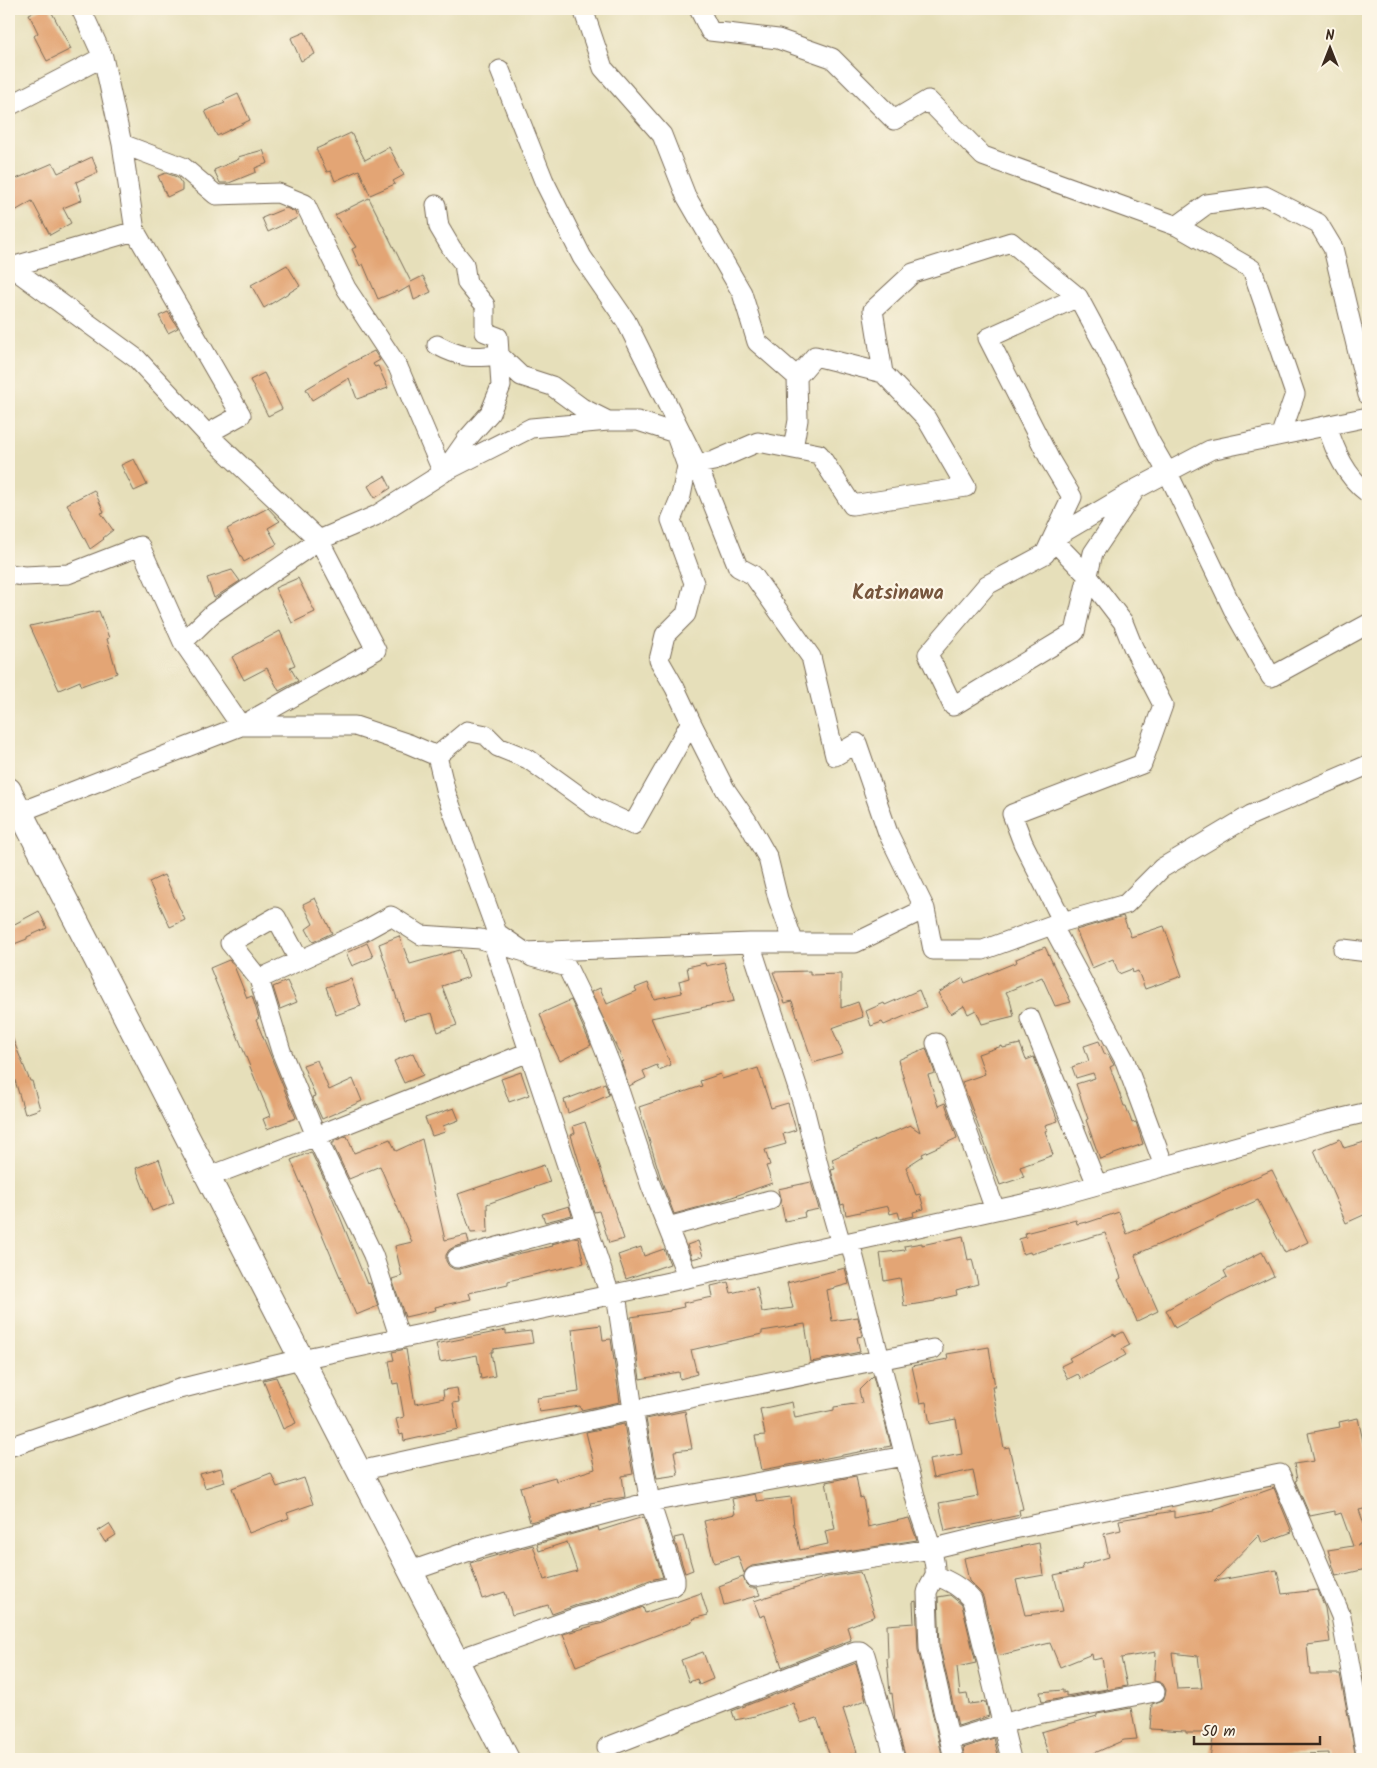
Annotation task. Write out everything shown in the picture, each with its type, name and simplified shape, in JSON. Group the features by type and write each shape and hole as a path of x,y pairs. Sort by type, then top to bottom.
{"main road":[{"path":"9,790 507,1759"}],"street":[{"path":"81,9 104,57 122,144 135,230 241,414 207,434"},
{"path":"583,9 603,68 662,135 686,196 742,293 757,342 797,377"},
{"path":"699,9 710,31 778,39 832,58 894,120 928,100 983,156 1177,226 1252,269 1295,394 1281,434"},
{"path":"9,106 104,57"},
{"path":"500,70 544,181 582,257 626,321 738,568 753,575 811,657 834,756 857,743 888,833 925,909 934,950 983,950 1058,924 1126,904 1162,868 1251,815 1368,765"},
{"path":"122,144 183,166 216,195 278,193 305,204 346,288 398,367 443,473"},
{"path":"1177,226 1207,204 1265,196 1318,223 1333,248 1368,395"},
{"path":"436,205 439,227 452,249 464,264 467,283 485,305 485,332 498,337 501,386 490,413 467,439 443,473"},
{"path":"10,267 135,230"},
{"path":"883,373 873,310 913,273 1011,242 1078,297 1107,351 1149,440 1168,473 1234,611 1271,677 1368,624"},
{"path":"10,267 138,359 207,434 319,540 376,650 241,726 20,812"},
{"path":"1078,297 988,338 1050,460 1072,497 1045,554 987,585 928,654 953,706 1075,632 1093,553 1136,490"},
{"path":"436,345 453,354 474,358 499,355"},
{"path":"499,355 521,376 552,386 582,408 608,421"},
{"path":"692,465 714,461 758,442 793,449 819,454 852,505 966,488 926,418 883,373 815,356 797,377 798,420 793,449"},
{"path":"1052,539 1210,450 1368,417"},
{"path":"183,642 213,614 319,540 376,516 443,473 531,428 608,421 638,421 675,433 692,465 671,520 694,584 686,614 665,635 659,660 725,788 768,858 778,899 794,943"},
{"path":"1327,426 1337,456 1359,486 1368,493"},
{"path":"1052,539 1088,575 1123,622 1132,647 1164,705 1142,764 1012,814 1058,924 1125,1061 1164,1166"},
{"path":"9,574 24,576 68,574 140,546 183,642 241,726"},
{"path":"437,756 467,731 486,735 498,747 528,759 596,808 633,825 691,722"},
{"path":"241,726 355,726 409,744 437,756"},
{"path":"437,756 446,793 497,933 532,957 567,967 594,1023 611,1066 651,1186 688,1278"},
{"path":"258,979 362,932 391,916 421,935 480,939 525,952 750,943 855,943 925,909"},
{"path":"299,960 276,917 230,942 258,979 282,1051 316,1136 373,1255 400,1339"},
{"path":"456,1660 580,1616 599,1612 654,1591 672,1587 674,1584 650,1502 613,1294 586,1223 493,943"},
{"path":"750,943 803,1104 819,1168 846,1243 881,1361 918,1508 931,1548 935,1576 929,1585 927,1593 928,1648 954,1759"},
{"path":"1343,949 1368,952"},
{"path":"1030,1018 1097,1185"},
{"path":"936,1043 995,1210"},
{"path":"208,1177 529,1052"},
{"path":"9,1447 180,1389 301,1359 688,1278 1050,1198 1321,1123 1368,1112"},
{"path":"668,1227 770,1200"},
{"path":"457,1258 586,1223"},
{"path":"359,1471 633,1410 933,1349"},
{"path":"410,1571 481,1546 650,1502 905,1456"},
{"path":"754,1577 931,1548 1280,1474 1341,1616 1368,1758"},
{"path":"935,1576 959,1587 972,1600 1011,1759"},
{"path":"607,1747 808,1668 855,1651 860,1651 865,1655 895,1759"},
{"path":"950,1740 1033,1715 1155,1692"}],"building":[{"path":"40,9 50,9 71,49 47,61 34,36 38,33 29,14"},
{"path":"305,32 315,54 301,61 291,38"},
{"path":"238,94 250,120 217,136 205,111 225,103 223,101"},
{"path":"351,133 365,160 389,147 404,175 393,181 395,184 370,195 359,170 335,181 331,171 327,172 316,149"},
{"path":"263,150 268,163 255,168 256,172 229,183 220,183 214,170 239,159 238,157"},
{"path":"92,157 98,172 76,182 82,200 63,208 71,223 50,235 32,201 15,211 9,199 9,182 53,163 58,173"},
{"path":"166,173 177,177 182,184 182,190 167,197 158,176"},
{"path":"369,198 411,282 423,276 431,292 414,300 410,286 398,293 397,291 378,299 363,264 360,266 352,249 356,247 335,215"},
{"path":"286,208 295,212 297,218 268,232 262,218"},
{"path":"287,265 300,286 264,308 251,285"},
{"path":"168,312 178,328 168,333 159,316"},
{"path":"374,351 380,360 373,364 375,367 378,366 388,388 357,399 349,378 312,400 306,389"},
{"path":"264,373 282,409 268,416 250,380"},
{"path":"134,459 147,485 134,491 121,465"},
{"path":"385,476 391,488 375,498 368,486"},
{"path":"94,490 104,512 101,513 113,530 90,549 67,504"},
{"path":"268,508 280,521 268,528 277,544 244,562 227,529"},
{"path":"232,570 240,581 214,598 207,578"},
{"path":"298,578 315,612 292,623 275,588"},
{"path":"99,611 109,638 107,639 117,673 81,686 80,681 59,690 30,626"},
{"path":"280,631 295,665 290,667 298,681 279,691 267,668 244,680 232,657"},
{"path":"164,875 185,920 170,927 149,882"},
{"path":"315,898 332,933 313,942 306,929 313,924 303,904"},
{"path":"39,911 47,928 9,946 9,927"},
{"path":"1123,916 1131,937 1164,926 1182,976 1145,989 1138,971 1133,973 1132,969 1119,974 1113,959 1092,968 1076,930"},
{"path":"399,936 410,964 460,950 469,977 442,986 457,1025 438,1032 432,1013 404,1020 379,944"},
{"path":"367,943 373,957 352,966 346,953"},
{"path":"1045,947 1071,1002 1055,1006 1042,977 1006,992 1014,1016 982,1024 976,1010 968,1014 964,1006 951,1014 938,993 963,978 965,983 1017,962 1016,959"},
{"path":"229,960 234,966 247,998 252,996 259,1018 256,1020 296,1118 267,1129 263,1119 270,1116 210,968"},
{"path":"724,962 734,1001 651,1018 671,1065 659,1070 657,1065 643,1071 646,1078 629,1086 621,1062 623,1061 591,992 600,988 607,1004 637,991 635,988 648,983 654,999 682,993 679,981 689,978 687,967 705,963 706,966"},
{"path":"810,971 810,975 841,974 841,1008 858,1002 863,1017 832,1028 843,1054 813,1063 792,1001 785,1003 773,972"},
{"path":"351,979 361,1006 336,1015 326,987"},
{"path":"287,981 297,1002 280,1009 273,987"},
{"path":"919,990 926,1007 884,1025 882,1022 871,1026 866,1011"},
{"path":"571,1000 591,1045 560,1061 545,1030 540,1014"},
{"path":"9,1030 30,1081 32,1081 40,1109 25,1114 13,1074 9,1075"},
{"path":"1099,1041 1105,1055 1108,1054 1114,1065 1110,1067 1124,1106 1126,1106 1132,1123 1136,1122 1143,1144 1100,1159 1076,1084 1095,1078 1093,1073 1076,1078 1072,1067 1089,1061 1084,1046"},
{"path":"1020,1044 1026,1060 1034,1057 1058,1121 1045,1125 1047,1130 1045,1131 1053,1155 1020,1167 1024,1177 1000,1185 962,1082 985,1074 978,1054 1002,1046 1003,1048"},
{"path":"926,1048 935,1073 928,1075 938,1106 945,1103 957,1138 922,1154 923,1156 906,1167 916,1195 920,1194 924,1209 913,1212 914,1216 900,1219 898,1212 890,1214 888,1206 846,1215 844,1204 841,1205 831,1170 835,1169 832,1159 910,1125 920,1132 898,1060"},
{"path":"413,1053 423,1075 404,1083 394,1061"},
{"path":"317,1060 329,1090 353,1079 362,1101 322,1119 312,1097 315,1096 303,1065"},
{"path":"758,1068 771,1108 788,1103 796,1130 783,1134 786,1144 765,1150 770,1165 766,1166 772,1183 715,1203 674,1214 639,1107 702,1086 700,1081 720,1074 722,1079"},
{"path":"521,1072 529,1095 509,1102 501,1079"},
{"path":"605,1083 609,1095 568,1113 564,1100"},
{"path":"454,1108 459,1120 443,1126 445,1132 432,1136 425,1118"},
{"path":"585,1122 624,1239 609,1243 599,1211 594,1212 571,1135 575,1133 573,1126"},
{"path":"347,1136 354,1153 390,1139 396,1151 422,1139 445,1240 467,1235 469,1243 454,1247 446,1255 446,1261 454,1269 553,1246 552,1244 578,1237 584,1263 508,1281 508,1284 469,1293 471,1299 435,1307 436,1310 405,1317 392,1279 402,1276 395,1246 412,1242 380,1166 349,1179 332,1143"},
{"path":"1340,1139 1344,1148 1368,1141 1368,1213 1346,1223 1314,1150"},
{"path":"311,1152 328,1187 367,1284 370,1283 378,1306 356,1315 291,1160"},
{"path":"159,1159 174,1203 152,1211 136,1168"},
{"path":"544,1165 550,1182 487,1204 488,1232 471,1233 458,1194"},
{"path":"1272,1170 1308,1242 1285,1253 1258,1200 1135,1255 1158,1311 1137,1321 1118,1280 1121,1278 1105,1233 1031,1254 1030,1252 1023,1254 1019,1239 1026,1237 1025,1233 1076,1220 1077,1224 1086,1223 1119,1212 1127,1234"},
{"path":"811,1182 819,1209 804,1212 805,1217 785,1221 778,1189"},
{"path":"569,1206 572,1215 545,1222 542,1214"},
{"path":"963,1236 968,1260 972,1259 978,1284 956,1290 957,1295 904,1306 900,1278 884,1281 880,1253 905,1250 904,1246 922,1243 922,1245"},
{"path":"698,1241 703,1256 692,1259 687,1245"},
{"path":"641,1247 644,1256 664,1249 670,1264 626,1279 618,1255"},
{"path":"1262,1252 1274,1276 1175,1328 1166,1310 1227,1277 1224,1271"},
{"path":"845,1268 849,1284 827,1290 832,1321 858,1317 862,1336 857,1337 860,1352 811,1362 805,1324 762,1331 762,1334 691,1350 697,1374 680,1379 679,1372 640,1379 631,1317 670,1311 684,1307 683,1303 713,1297 711,1286 728,1282 731,1293 757,1287 762,1312 793,1308 787,1283"},
{"path":"601,1325 603,1340 611,1339 620,1402 581,1410 580,1406 539,1412 537,1398 579,1392 572,1329"},
{"path":"506,1330 506,1334 531,1331 533,1343 493,1349 493,1352 491,1352 495,1376 481,1379 477,1355 440,1362 436,1344"},
{"path":"1123,1332 1130,1345 1122,1349 1126,1355 1081,1379 1078,1374 1068,1379 1061,1366 1071,1361 1069,1358 1114,1334 1115,1336"},
{"path":"989,1347 995,1387 992,1387 1004,1448 1009,1447 1023,1509 1019,1510 1020,1515 945,1531 939,1503 978,1496 973,1470 933,1478 929,1460 962,1454 956,1419 930,1424 926,1402 920,1403 912,1366 948,1359 947,1354"},
{"path":"406,1349 415,1404 444,1398 443,1390 457,1388 459,1402 453,1403 458,1429 404,1441 403,1434 400,1435 396,1419 404,1417 398,1383 393,1384 389,1361 394,1360 392,1352"},
{"path":"873,1376 891,1446 762,1470 755,1436 765,1435 760,1409 792,1402 795,1418 834,1410 834,1407 862,1403 859,1390"},
{"path":"276,1377 296,1423 283,1429 263,1380"},
{"path":"685,1411 692,1449 674,1451 678,1475 657,1478 646,1419"},
{"path":"1358,1418 1368,1464 1368,1508 1359,1510 1368,1535 1368,1541 1357,1545 1360,1544 1366,1569 1336,1576 1328,1550 1353,1546 1341,1513 1335,1515 1335,1511 1310,1516 1295,1481 1297,1480 1294,1464 1314,1461 1308,1433 1340,1427 1339,1422"},
{"path":"624,1424 633,1474 622,1476 625,1497 590,1503 591,1506 530,1522 520,1487 555,1477 556,1481 595,1469 586,1432"},
{"path":"221,1468 225,1482 205,1488 200,1474"},
{"path":"271,1473 277,1487 304,1478 313,1504 287,1513 289,1518 249,1533 232,1488"},
{"path":"856,1476 860,1498 863,1497 868,1527 909,1518 917,1540 752,1566 744,1573 738,1556 714,1563 704,1521 735,1514 732,1499 755,1494 757,1501 791,1497 794,1526 800,1550 828,1544 825,1531 835,1529 826,1482"},
{"path":"1274,1488 1292,1532 1262,1543 1259,1535 1214,1581 1277,1570 1282,1594 1318,1590 1325,1608 1330,1642 1307,1645 1310,1674 1340,1674 1356,1758 1329,1758 1329,1753 1275,1755 1275,1759 1210,1758 1214,1733 1186,1733 1186,1731 1150,1729 1152,1704 1163,1700 1166,1690 1163,1684 1154,1681 1156,1652 1121,1658 1127,1686 1042,1702 1040,1692 1063,1690 1063,1693 1066,1692 1066,1696 1107,1689 1102,1658 1093,1660 1092,1654 1060,1667 1050,1643 997,1656 983,1597 969,1581 964,1558 1039,1543 1044,1575 1016,1580 1025,1615 1063,1611 1054,1575 1083,1569 1082,1565 1109,1557 1104,1534 1121,1530 1119,1520 1174,1511 1174,1518 1215,1511 1214,1509","holes":["1172,1653 1198,1656 1202,1688 1177,1689"]},
{"path":"643,1517 663,1577 650,1580 596,1601 577,1605 552,1614 548,1605 512,1615 505,1592 482,1599 470,1563 533,1545 544,1580 577,1571 567,1542 539,1551 537,1544 598,1527 599,1531"},
{"path":"109,1524 116,1535 105,1542 98,1531"},
{"path":"683,1536 693,1570 685,1573 674,1538"},
{"path":"860,1572 875,1616 847,1627 851,1640 782,1667 765,1615 760,1617 754,1601 827,1577"},
{"path":"743,1577 750,1588 757,1588 760,1595 724,1605 719,1586"},
{"path":"701,1593 708,1615 692,1619 693,1621 576,1666 563,1634 603,1623 643,1607 645,1613"},
{"path":"950,1595 962,1605 976,1663 957,1667 960,1695 967,1694 969,1704 986,1702 989,1716 958,1726 940,1647 938,1597"},
{"path":"916,1601 918,1650 943,1759 906,1759 895,1720 892,1693 890,1694 887,1625 914,1623 913,1602"},
{"path":"703,1652 713,1679 699,1685 697,1679 689,1682 681,1660"},
{"path":"856,1663 866,1700 843,1709 857,1752 837,1759 831,1759 817,1718 801,1723 793,1703 755,1716 735,1720 732,1711"},
{"path":"1363,1673 1368,1673 1368,1704"},
{"path":"1131,1708 1137,1739 1124,1740 1081,1759 1050,1759 1041,1732 1097,1716 1097,1714"},
{"path":"994,1738 999,1759 965,1759 963,1748"}],"district":[{"name":"Katsinawa","path":"898,592"}]}
